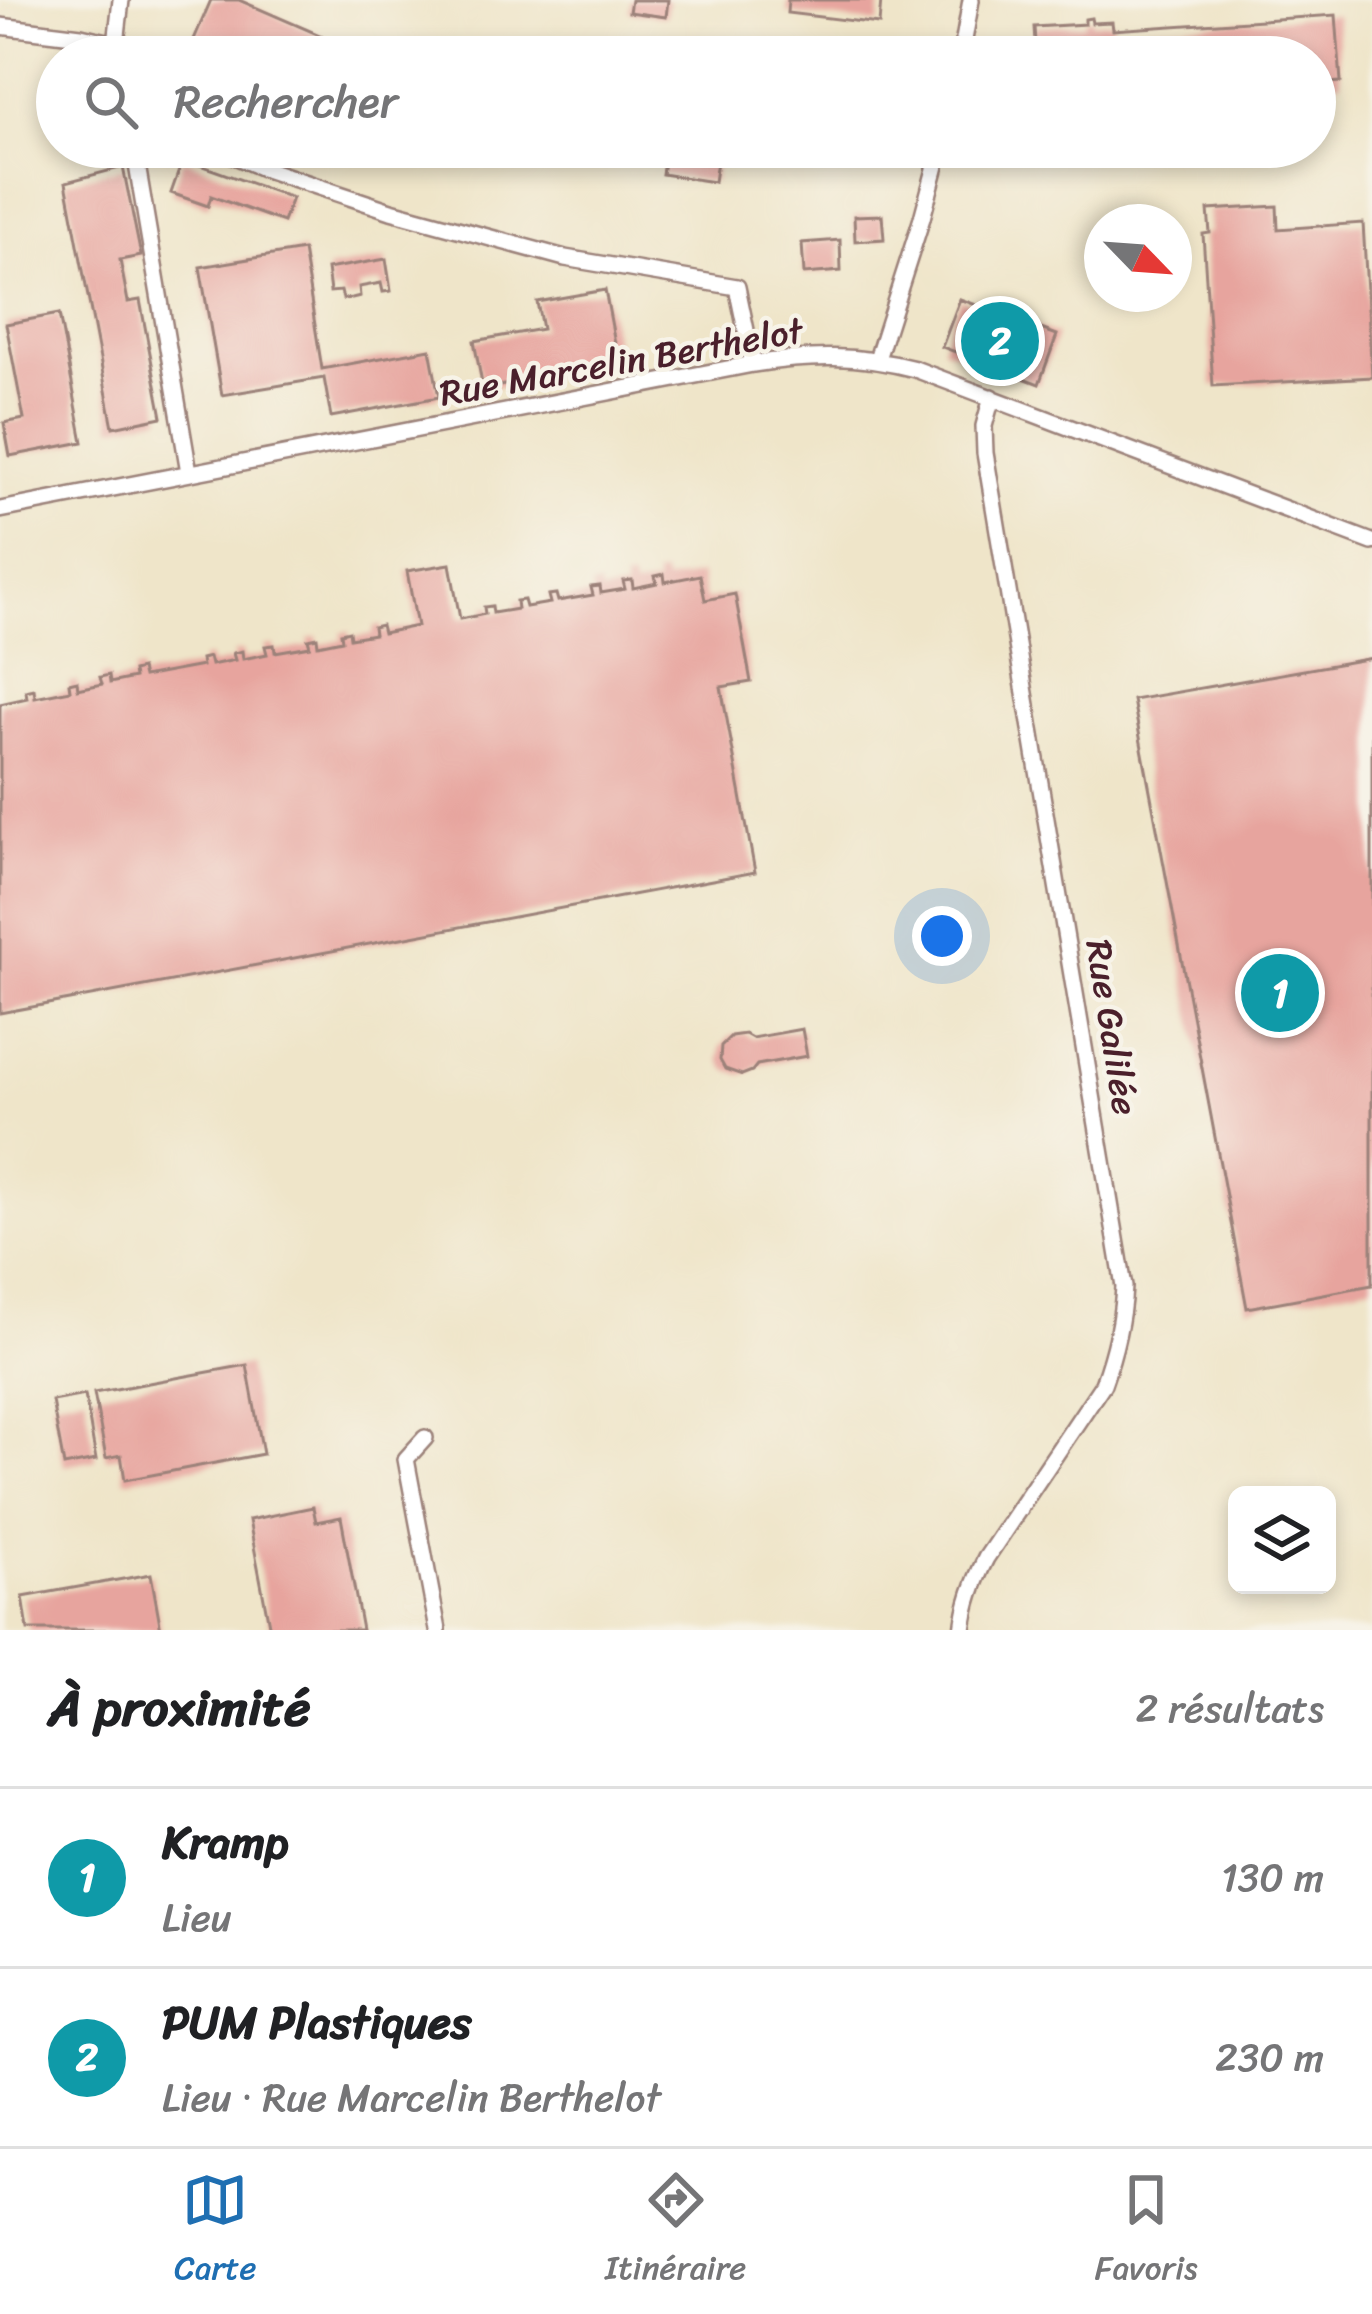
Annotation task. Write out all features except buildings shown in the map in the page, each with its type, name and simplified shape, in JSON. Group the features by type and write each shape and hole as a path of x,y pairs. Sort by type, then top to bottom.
{"street":[{"path":"118,36 121,0"},
{"path":"965,36 971,0"},
{"path":"0,26 81,36"},
{"path":"138,168 189,472"},
{"path":"263,168 392,211 544,252 737,287 753,364"},
{"path":"877,359 935,168"},
{"name":"Rue Marcelin Berthelot","path":"0,510 753,364 825,356 877,359 915,369 1372,542"},
{"name":"Rue Galilée","path":"963,1630 969,1596 986,1558 1102,1384 1121,1323 1124,1287 985,453 984,426 992,397"},
{"path":"424,1438 406,1460 438,1630"}],"place":[{"name":"PUM Plastiques","path":"1000,341"},
{"name":"Kramp","path":"1280,993"}]}
